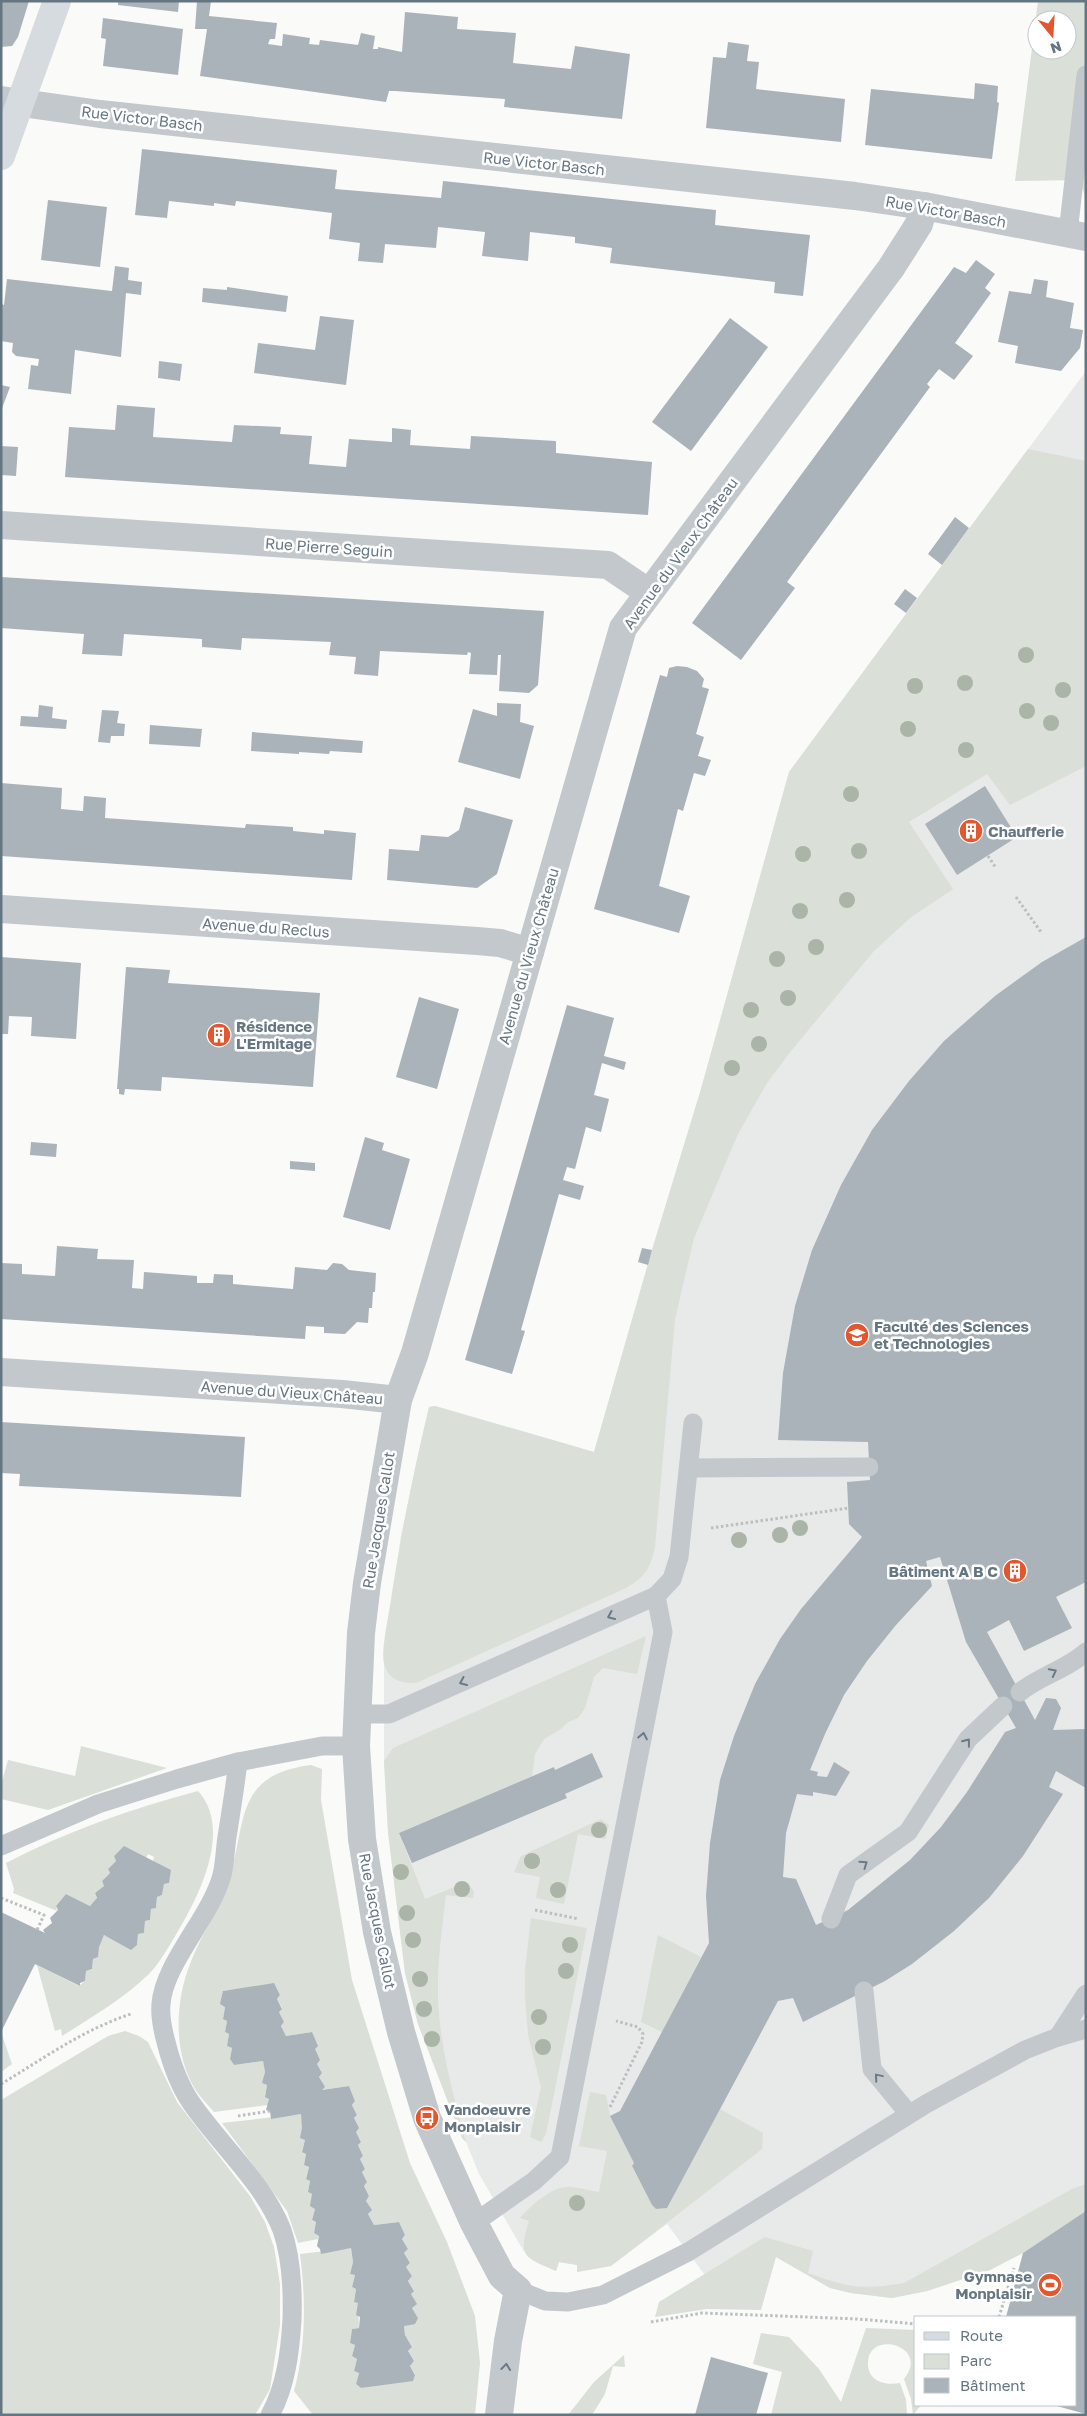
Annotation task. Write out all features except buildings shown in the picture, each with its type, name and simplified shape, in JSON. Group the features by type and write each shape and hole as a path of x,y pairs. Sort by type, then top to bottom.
{"street":[{"path":"1,156 11,101 57,1"},
{"name":"Rue Victor Basch","path":"11,101 120,116 855,196 924,206 1077,235"},
{"name":"Avenue du Vieux Château","path":"1,1372 342,1394 398,1400 415,1353 623,628 648,592 684,549 891,268 919,224 924,206"},
{"name":"Rue Pierre Seguin","path":"1,525 608,566 648,592"},
{"name":"Avenue du Reclus","path":"1,909 477,941 500,943 530,952"},
{"name":"Rue Jacques Callot","path":"398,1400 367,1583 361,1633 356,1746 362,1839 377,1932 401,2032 427,2118 474,2223 502,2276 518,2290"},
{"path":"499,2415 508,2341 518,2290"}],"lane":[{"path":"1077,235 1086,75"},
{"path":"356,1714 389,1714 656,1596 672,1579 678,1557 694,1423"},
{"path":"690,1468 869,1466"},
{"path":"474,2223 534,2181 560,2157 663,1632 656,1596"},
{"path":"1020,1692 1030,1684 1078,1659 1086,1652"},
{"path":"831,1918 848,1875 908,1832 968,1739 1003,1706"},
{"path":"1,1846 98,1804 238,1762 322,1746 356,1746"},
{"path":"238,1762 222,1875 209,1904 164,1989 160,2005 166,2041 174,2068 191,2103 255,2183 271,2207 282,2231 290,2266 293,2294 291,2341 279,2400 270,2415"},
{"path":"864,1991 872,2069 909,2114"},
{"path":"1058,2037 1086,1994"},
{"path":"518,2290 545,2301 568,2302 603,2295 688,2252 909,2114 1025,2050 1058,2037 1086,2029"}],"path":[{"path":"988,856 996,868"},
{"path":"1016,897 1041,932"},
{"path":"701,1530 849,1508"},
{"path":"2,1897 44,1915 37,1930"},
{"path":"1,2084 107,2022 160,2005"},
{"path":"610,2107 642,2042 643,2034 634,2025 612,2020"},
{"path":"999,2316 1014,2268"},
{"path":"651,2322 702,2313 858,2319 914,2324"}],"shaded area":[{"name":"Faculté des Sciences et Technologies","path":"1086,371 1086,2212 1023,2253 990,2270 927,2291 892,2298 851,2293 830,2288 776,2257 707,2278 667,2224 611,2266 577,2272 577,2265 559,2262 556,2271 530,2258 523,2250 479,2174 466,2142 462,2138 418,2024 405,1973 388,1832 384,1761 384,1658 401,1535 429,1407 435,1406 594,1452 701,1089 789,772"}],"green space":[{"path":"1038,1 1086,1 1086,203 1081,180 1015,181 1030,60 1077,60 1077,10 1037,10"},
{"path":"1028,449 1086,461 1086,766 1010,805 987,774 909,822 953,889 910,918 874,951 791,1051 767,1083 738,1134 694,1238 675,1319 655,1547 646,1572 626,1588 416,1683 406,1683 392,1677 384,1663 384,1643 412,1481 429,1407 435,1406 594,1452 701,1089 789,772"},
{"path":"646,1636 637,1674 603,1668 594,1677 585,1708 578,1718 568,1722 561,1729 544,1739 535,1754 532,1776 399,1833 425,1899 459,1885 471,1887 474,1892 473,1898 446,1895 438,1972 441,2035 452,2089 466,2142 462,2138 418,2024 405,1973 388,1832 384,1761 393,1748"},
{"path":"81,1746 167,1768 48,1810 1,1799 1,1785 8,1760 75,1776"},
{"path":"311,1765 322,1769 321,1800 352,1980 410,2163 447,2242 475,2316 480,2363 475,2415 313,2415 294,2391 301,2357 304,2323 300,2254 351,2248 353,2262 350,2274 355,2275 352,2287 356,2289 354,2301 358,2303 359,2328 352,2329 350,2343 355,2345 352,2356 357,2359 354,2371 359,2373 356,2384 361,2388 413,2380 415,2374 410,2366 414,2361 408,2351 412,2347 405,2335 404,2326 418,2318 412,2308 416,2304 411,2294 414,2290 408,2281 412,2276 406,2267 410,2263 404,2253 408,2249 402,2239 405,2235 399,2222 374,2225 368,2214 371,2210 366,2201 369,2196 364,2186 367,2182 362,2172 365,2169 360,2159 363,2156 358,2145 361,2142 356,2132 354,2118 357,2115 352,2105 355,2101 349,2086 322,2090 324,2087 319,2077 322,2073 317,2064 312,2032 286,2036 281,2026 284,2022 279,2012 282,2008 277,1999 280,1995 274,1984 223,1991 225,2007 223,2018 227,2021 225,2032 229,2034 227,2046 232,2048 230,2059 234,2065 263,2061 265,2072 263,2083 267,2085 265,2096 269,2099 268,2105 214,2112 195,2089 183,2060 179,2027 181,1994 194,1954 227,1885 247,1807 255,1792 267,1780 285,1771"},
{"path":"198,1791 208,1806 213,1824 213,1843 203,1882 186,1918 157,1965 149,1974 118,2000 62,2036 61,2029 55,2031 37,1965 79,1986 85,1981 86,1971 92,1969 93,1959 104,1935 133,1946 137,1945 138,1934 144,1933 145,1921 150,1920 151,1909 156,1908 157,1897 162,1895 164,1884 169,1883 153,1861 154,1857 148,1854 146,1858 122,1849 114,1856 116,1861 108,1869 110,1873 102,1881 104,1886 95,1893 97,1899 90,1906 66,1894 56,1906 57,1911 13,1893 14,1889 6,1863 29,1851 100,1822 148,1805"},
{"path":"601,1819 609,1825 605,1839 578,1834 564,1904 536,1898 540,1877 514,1872 521,1856"},
{"path":"531,1918 587,1928 546,2134 541,2142 530,2137 541,2087 528,2035 525,1995 525,1970"},
{"path":"658,1935 701,1957 662,2032 641,2022"},
{"path":"125,2031 139,2036 148,2042 177,2102 250,2196 265,2222 274,2247 280,2284 280,2325 270,2389 255,2415 1,2415 1,2100 108,2036"},
{"path":"1,2032 12,2064 1,2072"},
{"path":"590,2092 606,2095 610,2116 634,2163 632,2167 656,2209 667,2208 720,2109 763,2133 762,2149 611,2266 577,2272 577,2265 559,2262 556,2271 536,2262 526,2254 524,2242 529,2221 520,2218 543,2197 558,2189 572,2187 599,2192 607,2151 579,2146"},
{"path":"301,2114 305,2140 302,2151 306,2154 304,2165 309,2167 306,2178 310,2181 308,2192 312,2194 315,2209 312,2220 316,2222 314,2233 319,2236 318,2239 298,2243 287,2211 222,2123"},
{"path":"1086,2184 1086,2212 1023,2253 990,2270 927,2291 892,2298 851,2293 830,2288 776,2257 761,2310 707,2309 655,2317 659,2302 765,2237 813,2251 808,2273 834,2282 866,2287 904,2283 1072,2189"},
{"path":"866,2328 914,2330 914,2406 920,2406 913,2415 911,2399 904,2379 910,2367 910,2358 905,2350 887,2344 878,2346 871,2352 868,2368 873,2378 878,2381 888,2384 900,2383 906,2400 907,2415 771,2415 782,2372 753,2364 761,2333 789,2337 819,2369 841,2402"},
{"path":"624,2355 625,2367 613,2366 605,2394 592,2415 568,2415 594,2382"}],"place":[{"name":"Chaufferie","path":"971,831"},
{"name":"Résidence L'Ermitage","path":"219,1035"},
{"name":"Faculté des Sciences et Technologies","path":"857,1335"},
{"name":"Bâtiment A B C","path":"1015,1571"},
{"name":"Vandoeuvre Monplaisir","path":"427,2118"},
{"name":"Gymnase Monplaisir","path":"1050,2285"}]}
